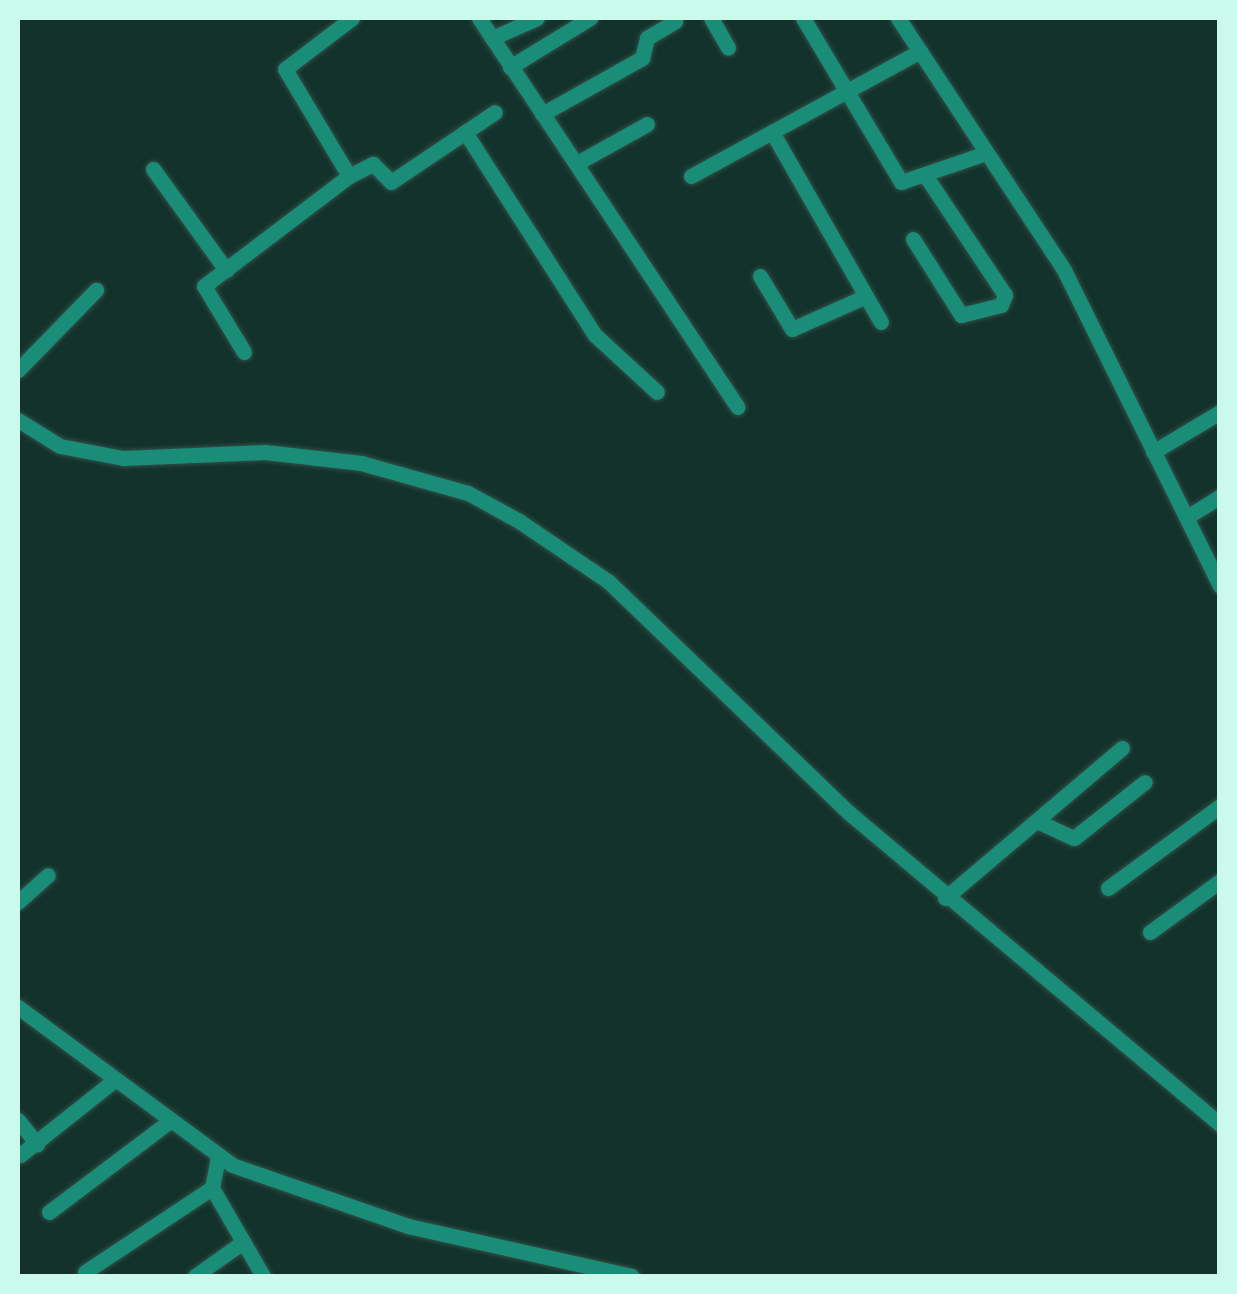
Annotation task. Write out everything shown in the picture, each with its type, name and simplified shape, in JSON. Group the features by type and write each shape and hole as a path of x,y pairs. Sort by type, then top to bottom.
{"street":[{"path":"350,176 285,69 352,18"},
{"path":"479,18 737,408"},
{"path":"492,38 537,18"},
{"path":"510,67 573,23 590,18"},
{"path":"711,18 728,47"},
{"path":"803,18 901,182 927,178 986,152"},
{"path":"898,18 1064,270 1219,581"},
{"path":"542,114 642,58 647,38 675,22"},
{"path":"692,176 920,50"},
{"path":"244,352 202,292 350,176 373,164 391,182 495,112"},
{"path":"577,162 647,124"},
{"path":"464,132 595,334 657,392"},
{"path":"772,132 882,322"},
{"path":"152,168 226,270"},
{"path":"913,239 962,316 1001,306 1005,296 927,178"},
{"path":"760,276 792,330 866,296"},
{"path":"18,370 96,290"},
{"path":"1152,452 1220,412"},
{"path":"18,420 60,446 123,458 298,455 468,494 609,582 945,898 1220,1124"},
{"path":"1187,517 1220,496"},
{"path":"945,898 1122,748"},
{"path":"1039,822 1074,838 1145,782"},
{"path":"1108,888 1220,806"},
{"path":"18,902 48,875"},
{"path":"1150,932 1220,881"},
{"path":"18,1008 218,1156 408,1226 632,1276"},
{"path":"20,1155 116,1080"},
{"path":"18,1120 37,1144"},
{"path":"50,1212 172,1120"},
{"path":"218,1156 212,1188 263,1276"},
{"path":"85,1272 212,1188"},
{"path":"195,1276 243,1242"}]}
